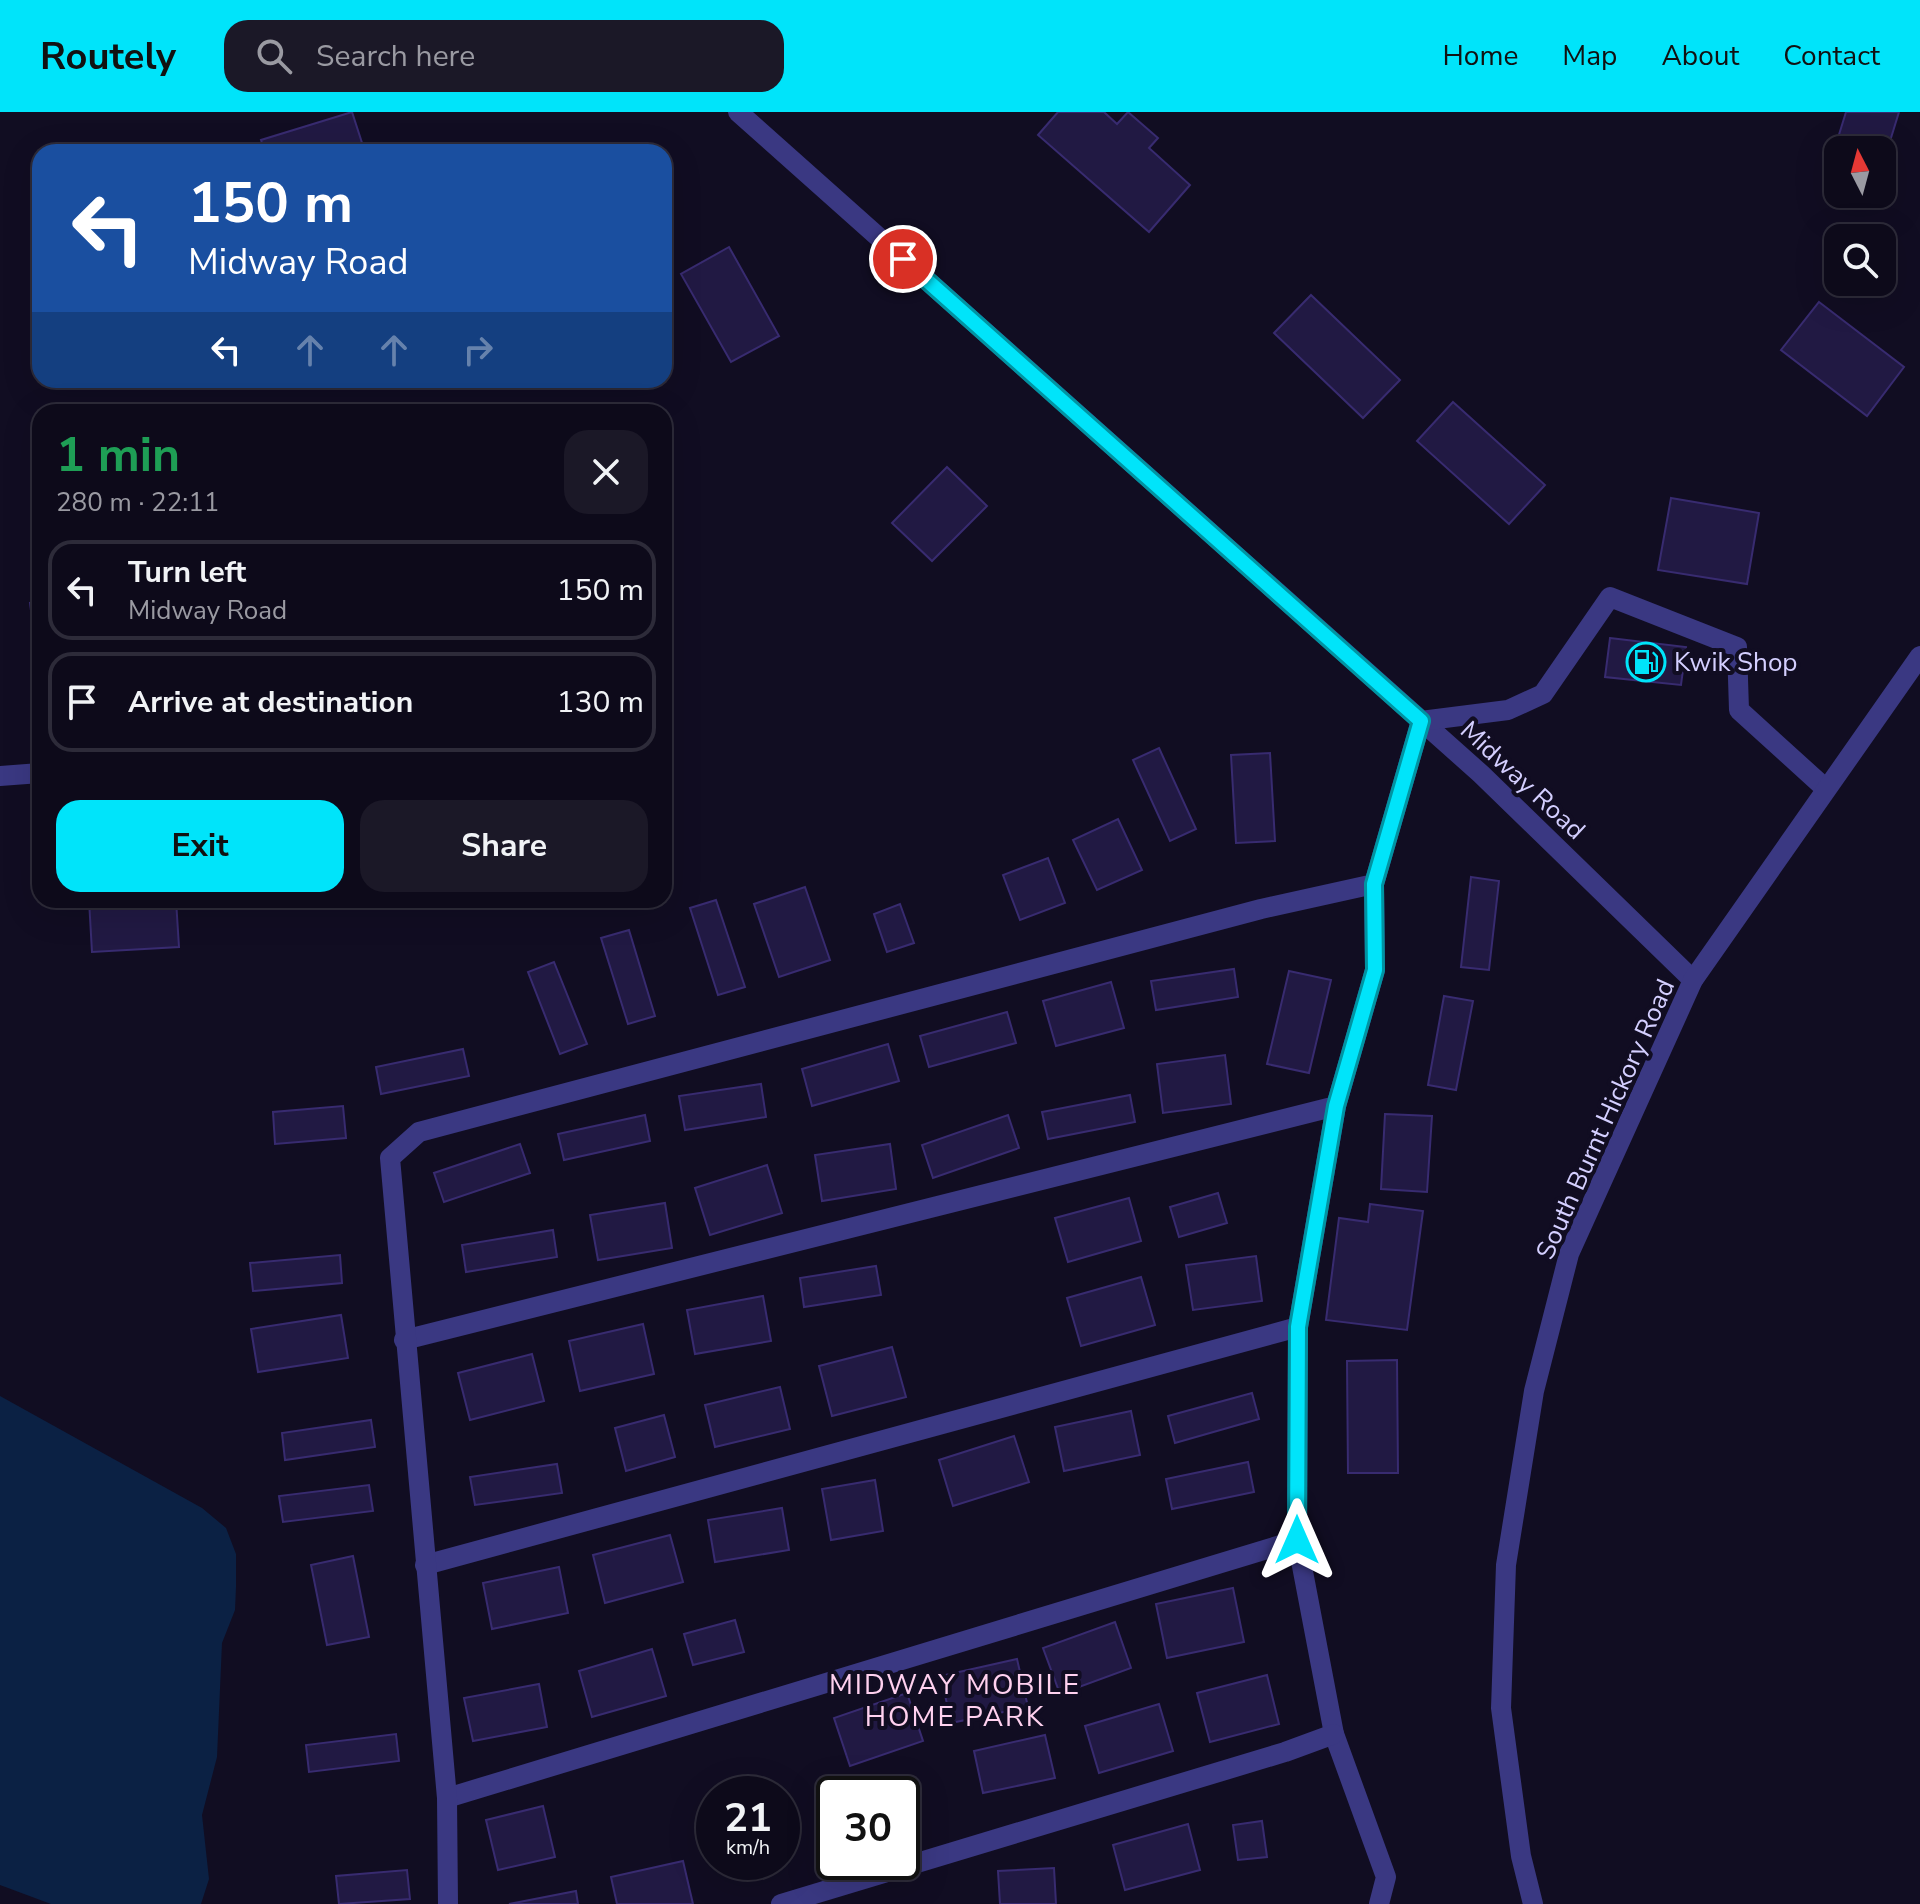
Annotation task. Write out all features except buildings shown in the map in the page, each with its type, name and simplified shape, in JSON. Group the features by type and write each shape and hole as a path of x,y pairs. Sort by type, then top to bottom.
{"street":[{"name":"Midway Road","path":"738,112 1481,774 1693,980"},
{"path":"1379,1904 1386,1877 1334,1734 1297,1540 1298,1327 1336,1106 1375,970 1374,884 1421,721 1508,710 1543,694 1610,597 1737,647 1739,710 1826,789"},
{"name":"South Burnt Hickory Road","path":"1533,1904 1521,1856 1501,1708 1506,1565 1534,1391 1569,1254 1693,980 1920,656"},
{"path":"0,776 32,774"},
{"path":"448,1904 447,1798 390,1158 419,1132 1261,909 1374,884"},
{"path":"404,1340 1336,1106"},
{"path":"425,1565 1298,1327"},
{"path":"447,1798 1297,1540"},
{"path":"781,1904 1285,1752 1334,1734"}],"water":[{"path":"0,1396 202,1508 226,1528 236,1554 235,1610 222,1643 217,1757 202,1815 209,1879 201,1904 51,1904 0,1885"}],"place":[{"name":"Kwik Shop","path":"1646,662"}],"district":[{"name":"MIDWAY MOBILE HOME PARK","path":"955,1700"}],"route":[{"path":"903,259 1421,721 1374,884 1375,970 1336,1106 1298,1327 1297,1540"}]}
